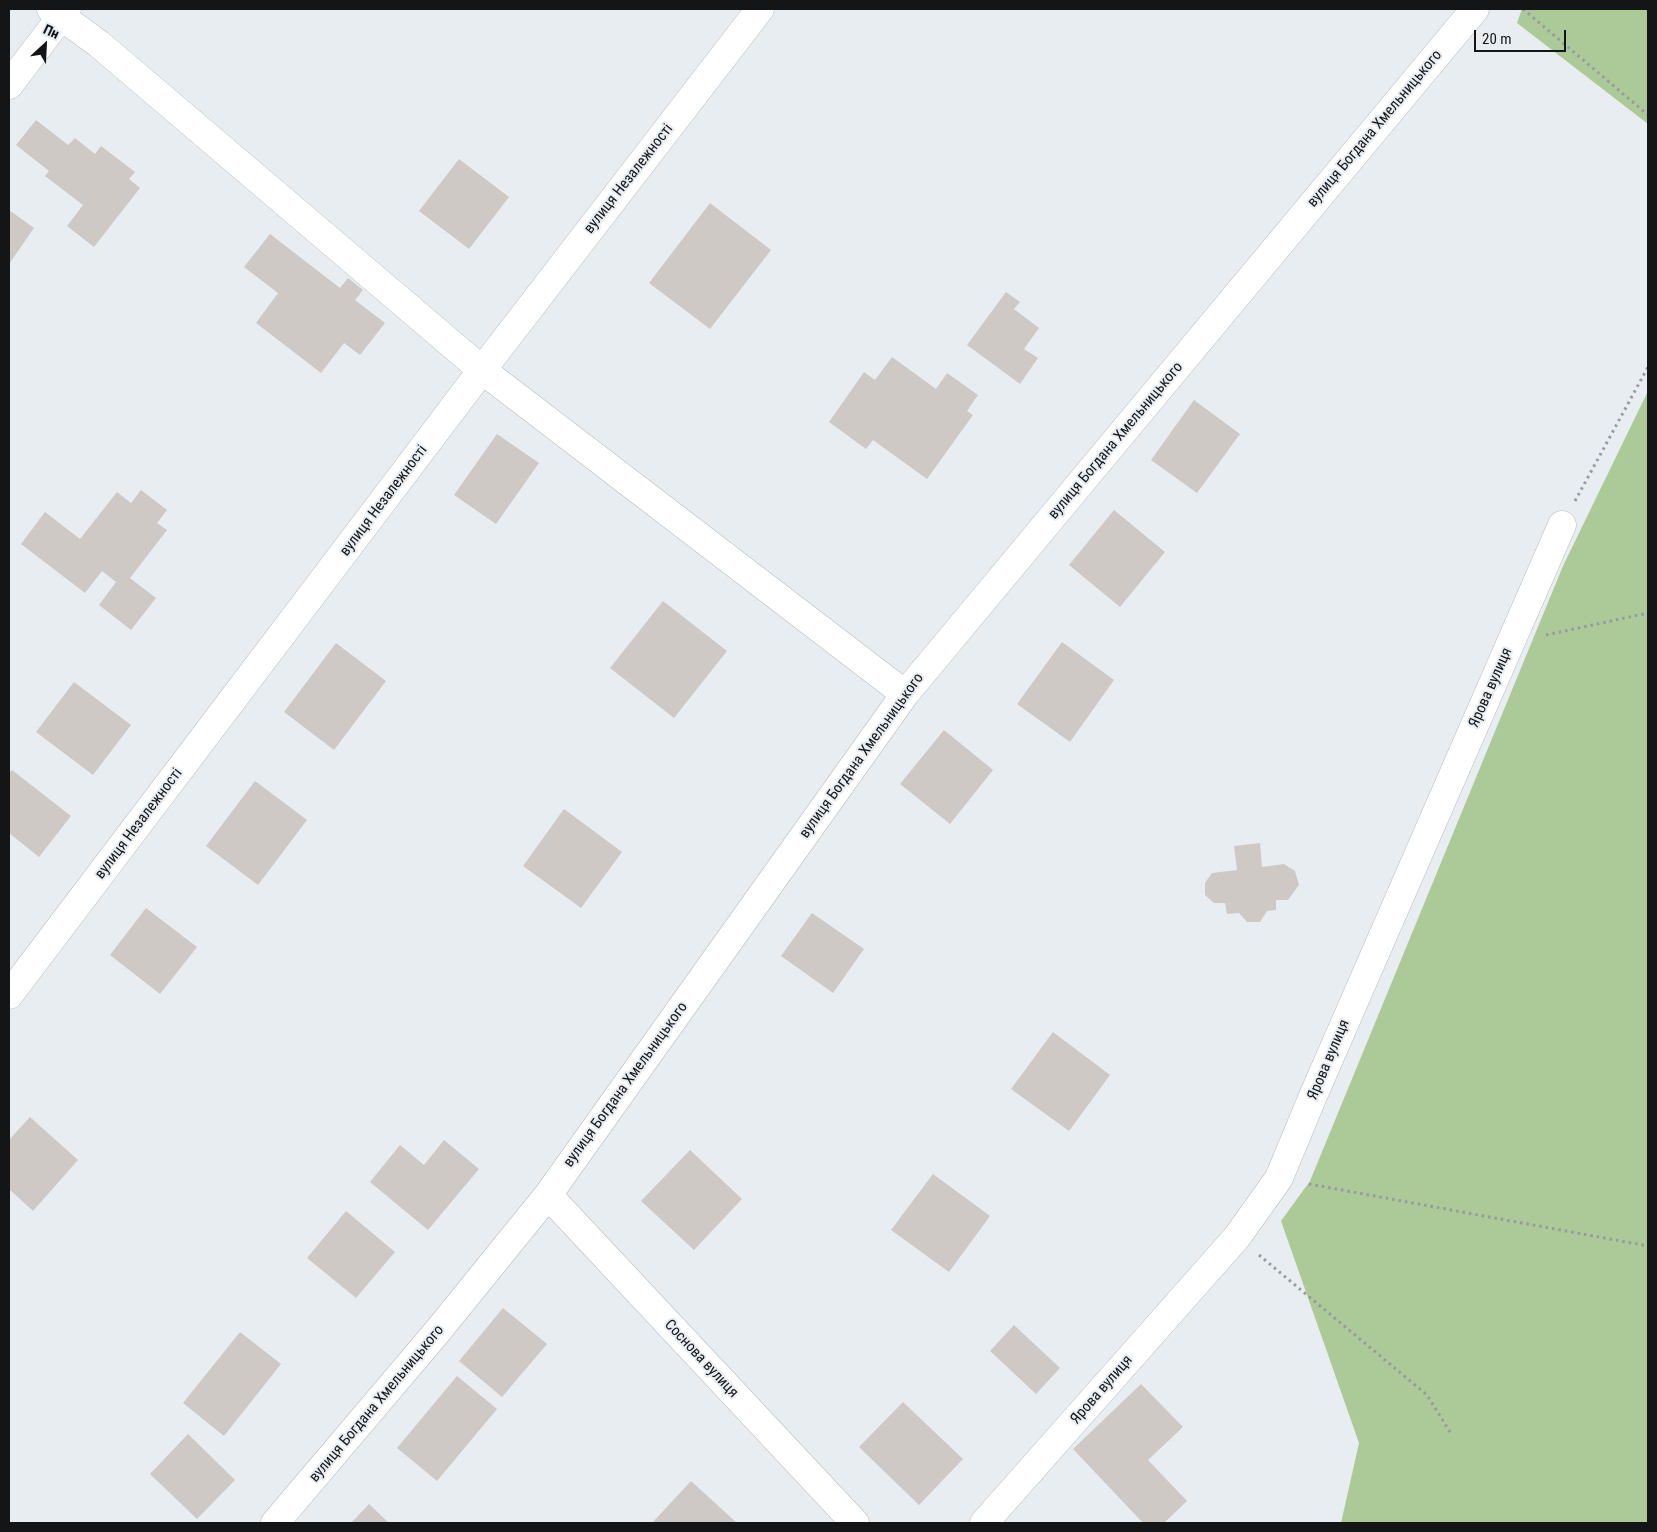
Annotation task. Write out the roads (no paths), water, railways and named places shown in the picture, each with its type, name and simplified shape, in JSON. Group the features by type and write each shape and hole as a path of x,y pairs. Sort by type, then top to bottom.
{"street":[{"name":"вулиця Незалежності","path":"9,994 482,370 760,9"},
{"name":"вулиця Богдана Хмельницького","path":"275,1523 437,1332 548,1195 905,694 1475,9"},
{"path":"9,85 59,11 482,370 905,694"},
{"name":"Ярова вулиця","path":"984,1523 1237,1237 1279,1178 1562,525"},
{"name":"Соснова вулиця","path":"548,1195 855,1523"}]}
